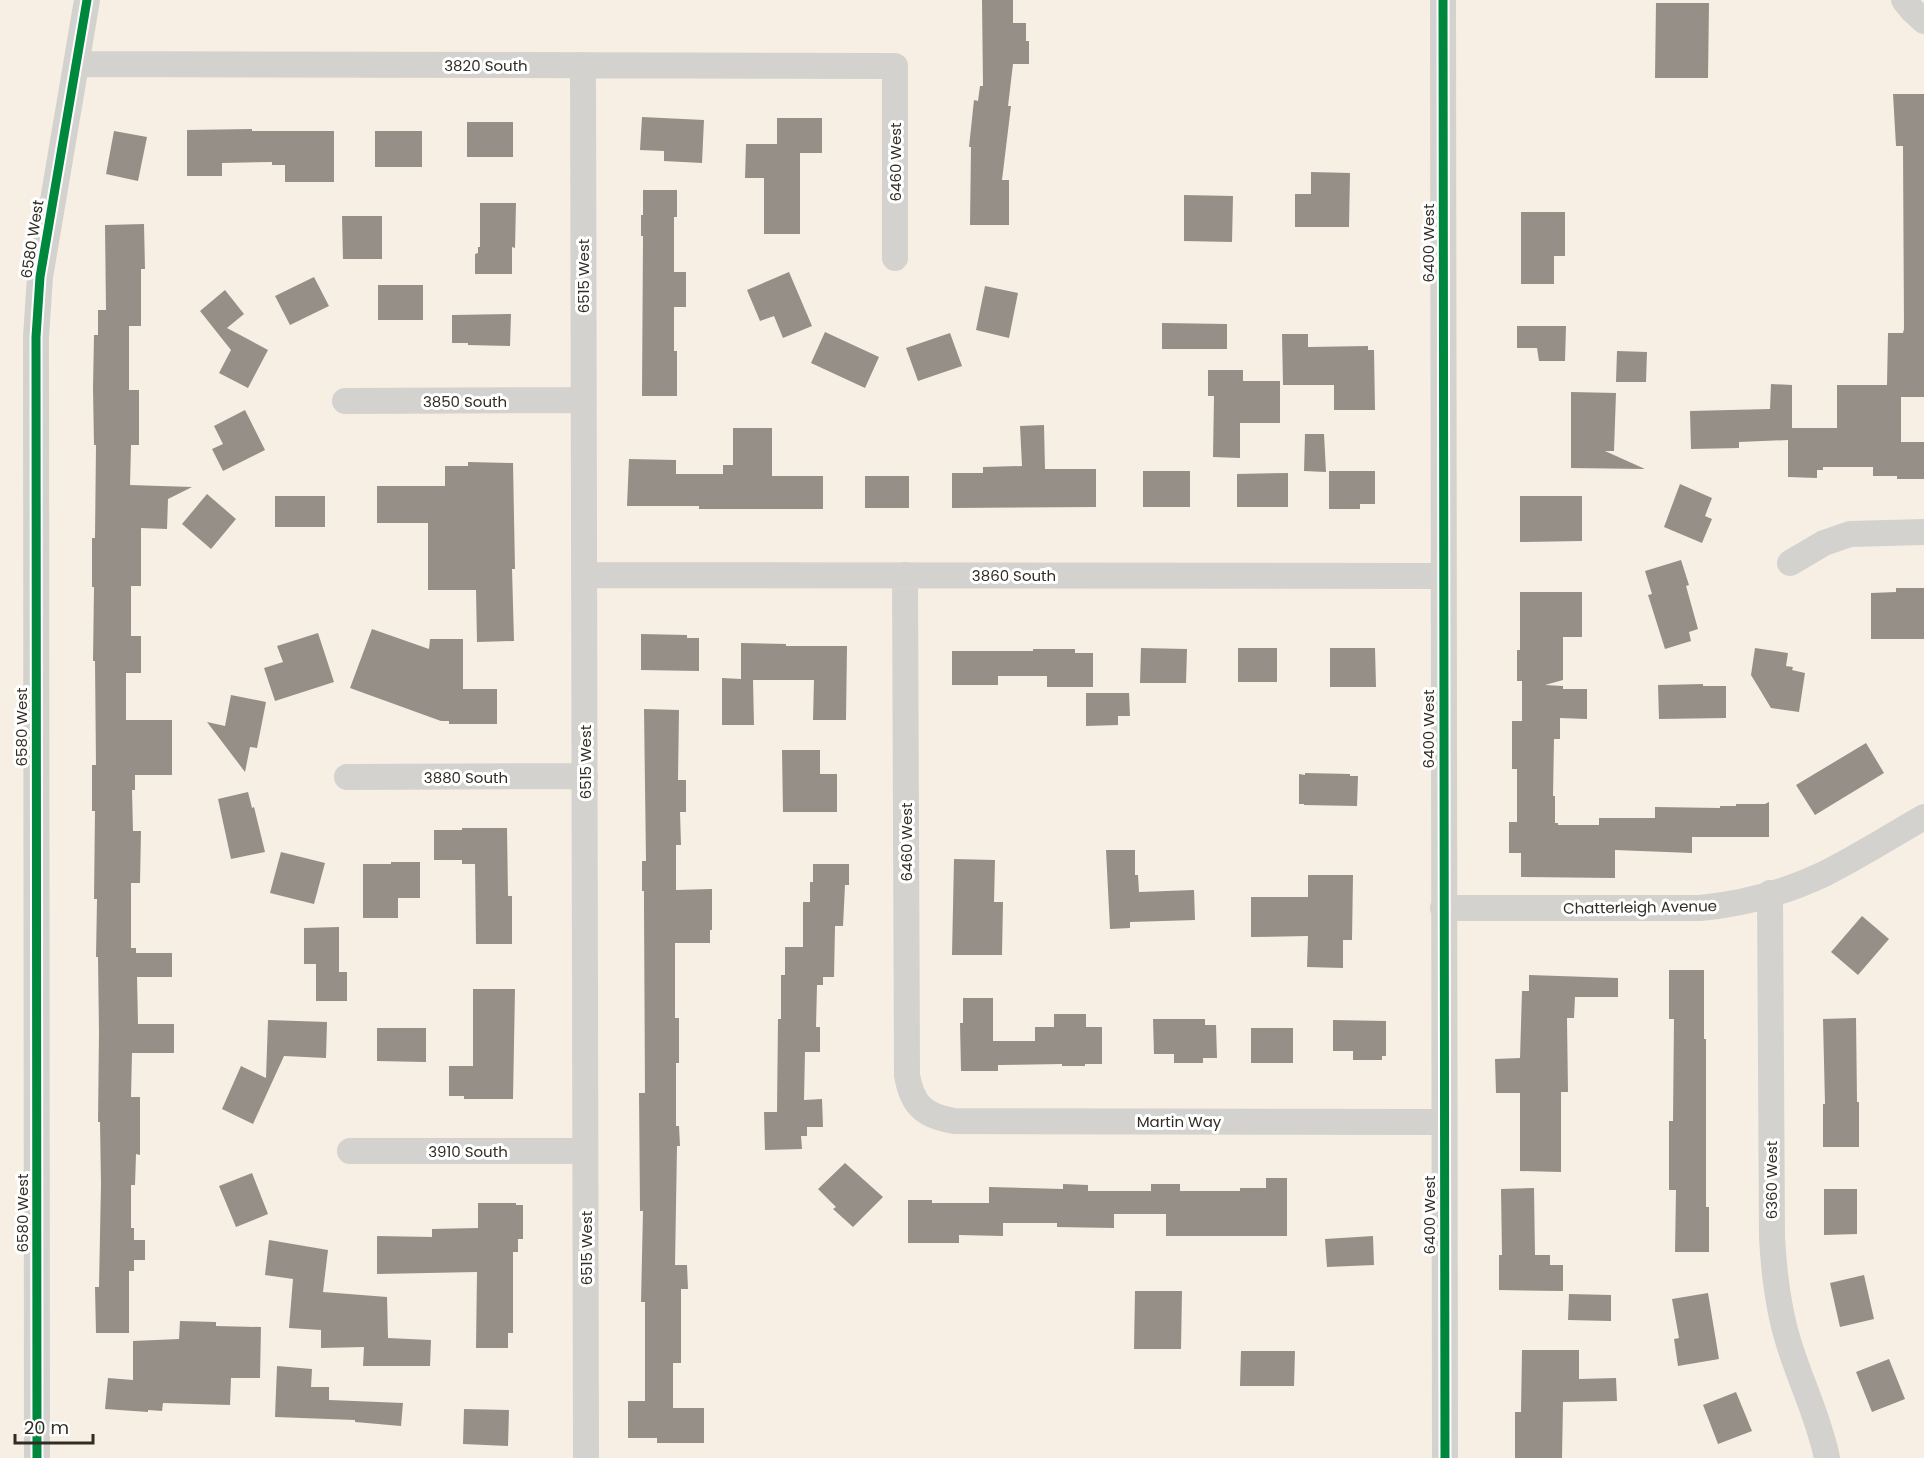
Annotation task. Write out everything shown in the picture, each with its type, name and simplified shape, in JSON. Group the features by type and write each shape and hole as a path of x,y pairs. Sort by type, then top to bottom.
{"street":[{"name":"6580 West","path":"37,1458 36,337 40,277 87,0"},
{"name":"6400 West","path":"1443,0 1445,1458"},
{"path":"1904,0 1924,21"},
{"name":"3820 South","path":"77,64 895,66"},
{"name":"6515 West","path":"583,65 586,1458"},
{"name":"6460 West","path":"895,66 895,258"},
{"name":"3850 South","path":"345,401 584,400"},
{"path":"1790,563 1824,543 1850,534 1924,532"},
{"name":"3860 South","path":"584,574 1443,576"},
{"name":"6460 West","path":"905,575 907,1074 909,1086 919,1106"},
{"name":"3880 South","path":"347,777 585,776"},
{"name":"Chatterleigh Avenue","path":"1443,908 1700,908 1731,904 1821,875 1924,817"},
{"name":"6360 West","path":"1770,893 1772,1237 1776,1290 1790,1348 1819,1423 1827,1458"},
{"name":"Martin Way","path":"919,1106 928,1114 954,1121 1444,1122"},
{"name":"3910 South","path":"350,1152 585,1151"}],"building":[{"path":"982,0 1013,0 1013,23 1026,23 1026,41 1029,41 1029,64 1013,64 1008,106 1011,106 1002,180 1009,180 1009,225 970,225 971,147 969,147 974,100 978,101 980,86 983,86"},
{"path":"1656,3 1709,3 1708,78 1655,78"},
{"path":"1893,94 1924,94 1924,397 1901,397 1901,442 1924,442 1924,479 1873,476 1873,467 1823,467 1823,470 1817,470 1817,478 1788,477 1788,440 1739,442 1739,448 1691,449 1690,411 1770,409 1771,384 1792,385 1792,428 1837,428 1837,385 1887,385 1888,333 1903,333 1904,329 1903,146 1896,146"},
{"path":"642,117 704,120 702,163 664,161 664,151 640,150"},
{"path":"777,118 822,118 822,153 800,153 800,234 764,234 764,178 745,178 746,144 777,144"},
{"path":"467,122 513,122 513,157 467,157"},
{"path":"252,129 252,131 334,131 334,182 285,182 285,165 272,165 272,162 222,163 222,176 187,176 187,130"},
{"path":"114,131 147,137 138,181 106,174"},
{"path":"375,131 422,131 422,167 375,167"},
{"path":"1311,172 1350,173 1349,227 1295,227 1295,194 1311,194"},
{"path":"643,190 677,190 677,217 674,217 674,272 686,272 686,307 674,307 677,396 642,396 643,236 641,236 641,215 643,215"},
{"path":"1184,195 1233,196 1232,242 1184,241"},
{"path":"480,203 516,203 512,274 475,274 475,254 478,253 478,247 480,247"},
{"path":"1521,212 1565,212 1565,256 1554,256 1554,284 1521,284"},
{"path":"342,216 382,216 382,259 343,259"},
{"path":"144,224 145,269 141,269 141,326 129,326 129,390 139,390 139,445 131,445 130,485 192,487 168,499 167,529 141,528 141,586 131,586 131,636 141,636 141,673 126,673 126,720 172,720 172,775 135,775 135,790 132,790 133,831 141,831 140,883 131,883 131,948 136,948 136,953 172,953 172,977 137,977 138,1024 174,1024 174,1053 132,1053 131,1097 140,1097 140,1155 136,1154 135,1185 131,1185 131,1228 134,1228 134,1240 145,1240 145,1260 134,1260 134,1271 129,1271 129,1333 96,1333 95,1287 99,1287 101,1184 100,1122 98,1122 97,899 94,899 95,811 92,811 92,765 96,765 95,661 93,661 94,587 92,587 96,445 94,445 94,335 98,335 98,310 106,310 105,225"},
{"path":"789,272 812,326 783,338 774,316 760,321 747,290"},
{"path":"314,277 329,306 290,325 275,296"},
{"path":"378,285 423,285 423,320 378,320"},
{"path":"985,286 1018,293 1009,338 976,330"},
{"path":"225,290 244,314 227,328 268,350 248,388 219,373 231,350 200,311"},
{"path":"511,314 510,346 452,343 452,315"},
{"path":"1162,323 1227,324 1227,349 1162,349"},
{"path":"1517,326 1566,326 1565,361 1539,361 1537,348 1517,348"},
{"path":"825,332 879,357 865,388 811,363"},
{"path":"950,333 962,366 918,381 906,348"},
{"path":"1282,334 1308,334 1308,347 1368,346 1368,350 1374,350 1375,410 1334,410 1334,385 1283,385"},
{"path":"1617,351 1647,352 1646,382 1616,382"},
{"path":"1208,370 1243,370 1243,381 1280,381 1280,423 1240,423 1240,458 1213,457 1214,396 1208,396"},
{"path":"1571,392 1616,393 1614,451 1605,451 1645,469 1571,468"},
{"path":"245,410 265,450 223,471 212,449 223,444 214,426"},
{"path":"1044,425 1045,469 1096,469 1096,507 952,508 952,473 983,473 983,467 1022,466 1020,426"},
{"path":"733,428 772,428 772,476 823,476 823,509 699,509 699,506 627,506 629,459 676,460 676,474 723,474 723,465 733,465"},
{"path":"1305,434 1324,434 1326,472 1304,471"},
{"path":"468,462 513,463 514,641 477,642 476,590 428,590 428,523 377,523 377,486 445,486 445,466 468,466"},
{"path":"1143,471 1190,471 1190,507 1143,507"},
{"path":"1329,471 1375,471 1375,504 1360,504 1360,509 1329,509"},
{"path":"1288,473 1288,507 1237,507 1237,474"},
{"path":"865,476 909,476 909,508 865,508"},
{"path":"1680,484 1712,498 1705,516 1712,519 1702,543 1664,527"},
{"path":"207,494 236,519 211,549 182,524"},
{"path":"275,496 325,496 325,527 275,527"},
{"path":"1520,496 1582,496 1582,541 1520,542"},
{"path":"1681,560 1698,629 1689,632 1691,641 1665,649 1648,595 1652,594 1645,571"},
{"path":"1896,588 1924,588 1924,639 1871,639 1871,593 1896,592"},
{"path":"1520,592 1582,592 1582,637 1563,637 1563,680 1545,685 1563,686 1563,689 1587,689 1587,719 1560,718 1560,739 1554,739 1555,823 1558,825 1599,825 1599,818 1655,818 1655,807 1720,808 1720,806 1736,806 1736,804 1769,802 1769,837 1692,837 1692,853 1615,850 1615,878 1521,877 1521,853 1509,853 1509,822 1517,822 1517,769 1512,769 1512,721 1522,721 1522,681 1517,681 1517,650 1520,650"},
{"path":"372,629 429,649 430,639 463,639 463,689 497,689 497,724 449,724 449,721 441,721 350,688"},
{"path":"318,633 334,682 275,701 264,668 283,662 277,646"},
{"path":"641,634 687,635 687,638 699,638 699,671 641,670"},
{"path":"741,643 847,646 846,720 813,720 814,680 753,680 754,725 722,725 722,678 741,679"},
{"path":"1141,648 1187,649 1186,683 1140,683"},
{"path":"1238,648 1277,648 1277,682 1238,682"},
{"path":"1330,648 1375,648 1376,687 1330,687"},
{"path":"1755,648 1788,653 1786,666 1805,673 1799,712 1771,708 1751,675"},
{"path":"1033,649 1075,649 1075,653 1093,653 1093,687 1047,687 1047,676 998,676 998,685 952,685 952,651 1033,651"},
{"path":"1703,684 1703,686 1726,686 1726,718 1659,719 1658,685"},
{"path":"1086,693 1129,693 1130,716 1118,716 1118,725 1086,726"},
{"path":"231,695 266,702 257,748 250,747 245,772 207,722 225,726"},
{"path":"644,709 679,710 678,780 686,780 686,812 680,812 681,845 676,845 676,890 712,889 710,943 675,943 675,1018 679,1018 676,1126 679,1126 680,1146 677,1146 675,1265 687,1265 688,1289 681,1289 681,1363 673,1363 673,1408 704,1408 704,1443 657,1443 657,1438 628,1438 628,1401 645,1401 645,1302 641,1302 643,1211 640,1211 639,1093 645,1093 644,891 642,891 642,861 646,861"},
{"path":"1866,743 1884,773 1815,815 1796,785"},
{"path":"782,750 820,750 820,774 837,774 837,812 783,812"},
{"path":"1305,773 1358,776 1357,806 1299,804 1299,774 1305,775"},
{"path":"248,792 265,852 231,859 218,799"},
{"path":"462,828 507,828 508,896 512,896 512,944 476,944 475,864 462,864 462,860 434,860 434,830 462,830"},
{"path":"1106,850 1135,850 1135,875 1138,875 1139,892 1194,890 1195,920 1130,922 1130,928 1110,929"},
{"path":"281,852 325,863 314,904 270,893"},
{"path":"954,859 995,860 994,902 1003,902 1002,955 952,955"},
{"path":"391,862 420,862 420,898 398,898 398,918 363,918 363,864 391,864"},
{"path":"813,864 849,864 849,885 845,885 843,926 835,926 834,977 823,977 823,985 817,985 816,1027 820,1027 820,1052 805,1052 804,1100 822,1099 823,1127 807,1127 807,1136 801,1136 802,1149 765,1150 764,1112 777,1112 778,1019 781,1019 781,975 785,975 785,947 803,947 803,902 810,902"},
{"path":"1308,875 1353,875 1352,940 1343,940 1343,968 1307,967 1308,936 1251,937 1251,897 1308,897"},
{"path":"1862,916 1889,939 1858,975 1831,952"},
{"path":"339,927 339,972 347,972 347,1001 316,1001 316,964 304,964 304,928"},
{"path":"1669,970 1704,970 1706,1207 1709,1207 1709,1252 1675,1252 1676,1190 1669,1190 1669,1121 1673,1121 1674,1019 1669,1019"},
{"path":"1529,975 1618,978 1618,997 1575,997 1574,1018 1567,1018 1568,1092 1561,1092 1561,1172 1520,1171 1520,1093 1496,1093 1495,1059 1520,1058 1522,991 1529,991"},
{"path":"473,989 515,989 513,1099 464,1099 464,1096 449,1096 449,1066 473,1066"},
{"path":"963,998 993,998 993,1041 1035,1041 1035,1027 1054,1027 1054,1014 1086,1014 1086,1027 1102,1027 1102,1064 1085,1064 1085,1066 998,1065 998,1071 961,1071 960,1023 963,1023"},
{"path":"1856,1018 1859,1147 1823,1147 1823,1104 1825,1104 1823,1019"},
{"path":"1153,1019 1205,1019 1205,1025 1216,1025 1217,1058 1203,1058 1203,1063 1174,1063 1174,1054 1154,1054"},
{"path":"268,1020 327,1022 326,1058 284,1056 253,1124 222,1109 241,1066 266,1078"},
{"path":"1333,1020 1386,1021 1386,1056 1382,1056 1382,1060 1353,1060 1353,1051 1333,1051"},
{"path":"377,1028 426,1028 426,1062 377,1061"},
{"path":"1251,1028 1293,1028 1293,1063 1251,1063"},
{"path":"845,1163 883,1197 853,1227 833,1209 836,1207 818,1189"},
{"path":"252,1173 268,1214 236,1227 219,1186"},
{"path":"1266,1178 1287,1178 1287,1236 1166,1236 1166,1214 1114,1214 1114,1228 1057,1227 1057,1223 1003,1223 1003,1236 959,1235 959,1243 908,1243 908,1200 932,1200 932,1203 989,1203 989,1187 1063,1189 1063,1184 1088,1185 1088,1191 1151,1191 1151,1184 1180,1184 1180,1191 1240,1191 1240,1188 1266,1188"},
{"path":"1534,1188 1535,1255 1550,1255 1550,1265 1563,1265 1563,1291 1499,1290 1499,1255 1502,1255 1501,1189"},
{"path":"1824,1189 1857,1189 1857,1234 1824,1235"},
{"path":"478,1203 523,1205 523,1239 518,1239 518,1252 513,1252 513,1333 508,1333 508,1348 476,1348 477,1272 377,1274 377,1236 432,1237 432,1229 478,1228"},
{"path":"1373,1236 1374,1265 1327,1267 1325,1239"},
{"path":"269,1240 328,1250 323,1292 387,1297 388,1338 431,1340 430,1366 363,1366 364,1347 321,1348 321,1330 289,1328 293,1279 265,1275"},
{"path":"1864,1275 1874,1319 1840,1327 1830,1283"},
{"path":"1135,1291 1182,1291 1181,1349 1134,1349"},
{"path":"1708,1293 1719,1359 1678,1366 1674,1339 1679,1338 1672,1299"},
{"path":"1569,1294 1611,1295 1611,1321 1568,1320"},
{"path":"180,1321 216,1322 216,1326 261,1327 260,1378 231,1378 230,1405 163,1403 162,1411 148,1410 148,1412 105,1409 108,1378 133,1380 133,1341 179,1339"},
{"path":"1522,1350 1579,1350 1579,1379 1616,1378 1617,1401 1563,1402 1562,1458 1515,1458 1515,1412 1521,1412"},
{"path":"1241,1351 1295,1351 1294,1386 1240,1386"},
{"path":"1889,1359 1905,1399 1872,1412 1856,1372"},
{"path":"277,1366 312,1369 311,1387 329,1387 329,1400 403,1403 401,1426 355,1422 355,1420 275,1417"},
{"path":"1736,1392 1752,1431 1718,1444 1703,1405"},
{"path":"464,1409 509,1410 508,1446 463,1444"}],"cycle path":[{"path":"37,1458 36,337 40,277 87,0"},
{"path":"1443,0 1445,1458"}]}
